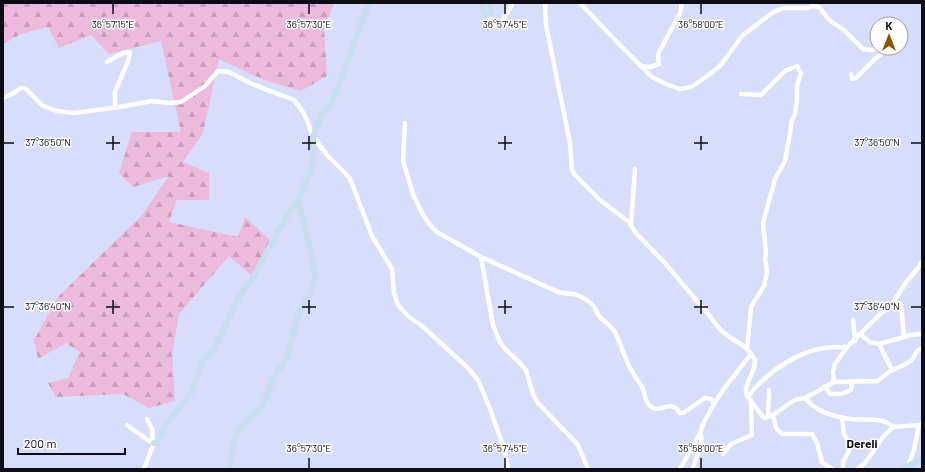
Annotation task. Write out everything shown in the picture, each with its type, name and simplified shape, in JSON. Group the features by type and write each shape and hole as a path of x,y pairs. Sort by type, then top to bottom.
{"street":[{"path":"153,443 156,443 159,440 166,425 192,391 203,361 214,349 240,295 252,280 281,226 300,196 313,159 313,136 320,117 332,102 369,3"},
{"path":"481,3 484,13 488,14 494,26 499,27 513,3"},
{"path":"488,14 491,12 490,3"},
{"path":"545,3 546,25 570,143 572,170 577,178 600,200 631,224 635,232 665,263 708,312 721,331 746,349 754,357 755,361 746,394 764,418 797,399 805,398 824,386 834,382 877,381 892,370 912,360 917,351 922,348"},
{"path":"580,3 584,5 652,77 680,89 691,87 720,66 742,36 772,13 782,8 819,7 829,20 844,30 863,49 869,50"},
{"path":"640,66 650,67 659,64 658,54 680,12 682,3"},
{"path":"107,62 123,53 130,52 128,61 115,92 115,108"},
{"path":"851,74 852,79 856,78 879,56"},
{"path":"741,94 761,96 785,71 797,66 801,73 797,86 796,108 792,120 785,161 775,179 763,223 766,253 764,259 767,272 764,286 751,307 746,349"},
{"path":"3,98 21,88 25,88 43,106 57,111 74,113 115,108 152,101 169,103 181,102 204,86 218,71 224,71 252,84 294,100 306,118 313,136 327,155 348,177 353,186 372,236 392,269 394,293 398,305 409,317 421,325 467,367 478,380 485,395 505,451 508,469"},
{"path":"405,123 403,161 413,194 429,224 438,232 481,257 558,292 577,295 590,303 596,308 601,318 605,320 614,331 629,366 643,388 648,405 654,409 659,410 671,406 676,408 680,413 683,413 705,398 711,399 714,404"},
{"path":"631,224 635,169"},
{"path":"229,469 236,435 244,424 261,407 266,398 273,377 287,359 297,319 313,287 315,273 300,207 300,196"},
{"path":"481,257 493,325 500,342 505,350 526,370 533,394 538,403 578,445 588,469"},
{"path":"834,382 836,364 847,347 894,302 922,261"},
{"path":"894,302 901,304 904,337"},
{"path":"853,320 855,341"},
{"path":"861,335 870,342 879,344 911,335 922,334"},
{"path":"879,344 892,370"},
{"path":"723,454 731,444 752,435 749,398 753,389 782,364 824,348 847,347"},
{"path":"680,469 714,404 751,354"},
{"path":"824,386 830,394 841,394 851,390 852,386 850,381"},
{"path":"769,390 770,415 776,428 782,434 812,434 817,443 822,462 832,469"},
{"path":"805,398 816,408 842,418 878,420 887,422 893,428"},
{"path":"842,418 844,434 849,443 850,449 843,462 842,469"},
{"path":"144,469 153,443 152,429 147,419"},
{"path":"127,424 153,443"},
{"path":"858,469 866,462 883,437 893,428 920,424 914,450 908,466"},
{"path":"693,469 701,442 702,436 700,432"},
{"path":"902,469 922,459"}],"green space":[{"path":"3,3 334,3 324,28 327,76 301,91 264,80 219,59 203,133 183,162 209,173 209,200 177,200 169,222 238,237 245,217 271,241 251,275 229,256 179,314 172,355 175,401 149,408 123,394 56,397 48,383 68,378 80,352 66,343 38,359 34,340 58,297 142,215 169,176 133,187 119,173 132,132 181,132 161,41 109,54 91,35 59,48 48,27 21,34 3,44"}],"district":[{"name":"Dereli","path":"862,444"}]}
